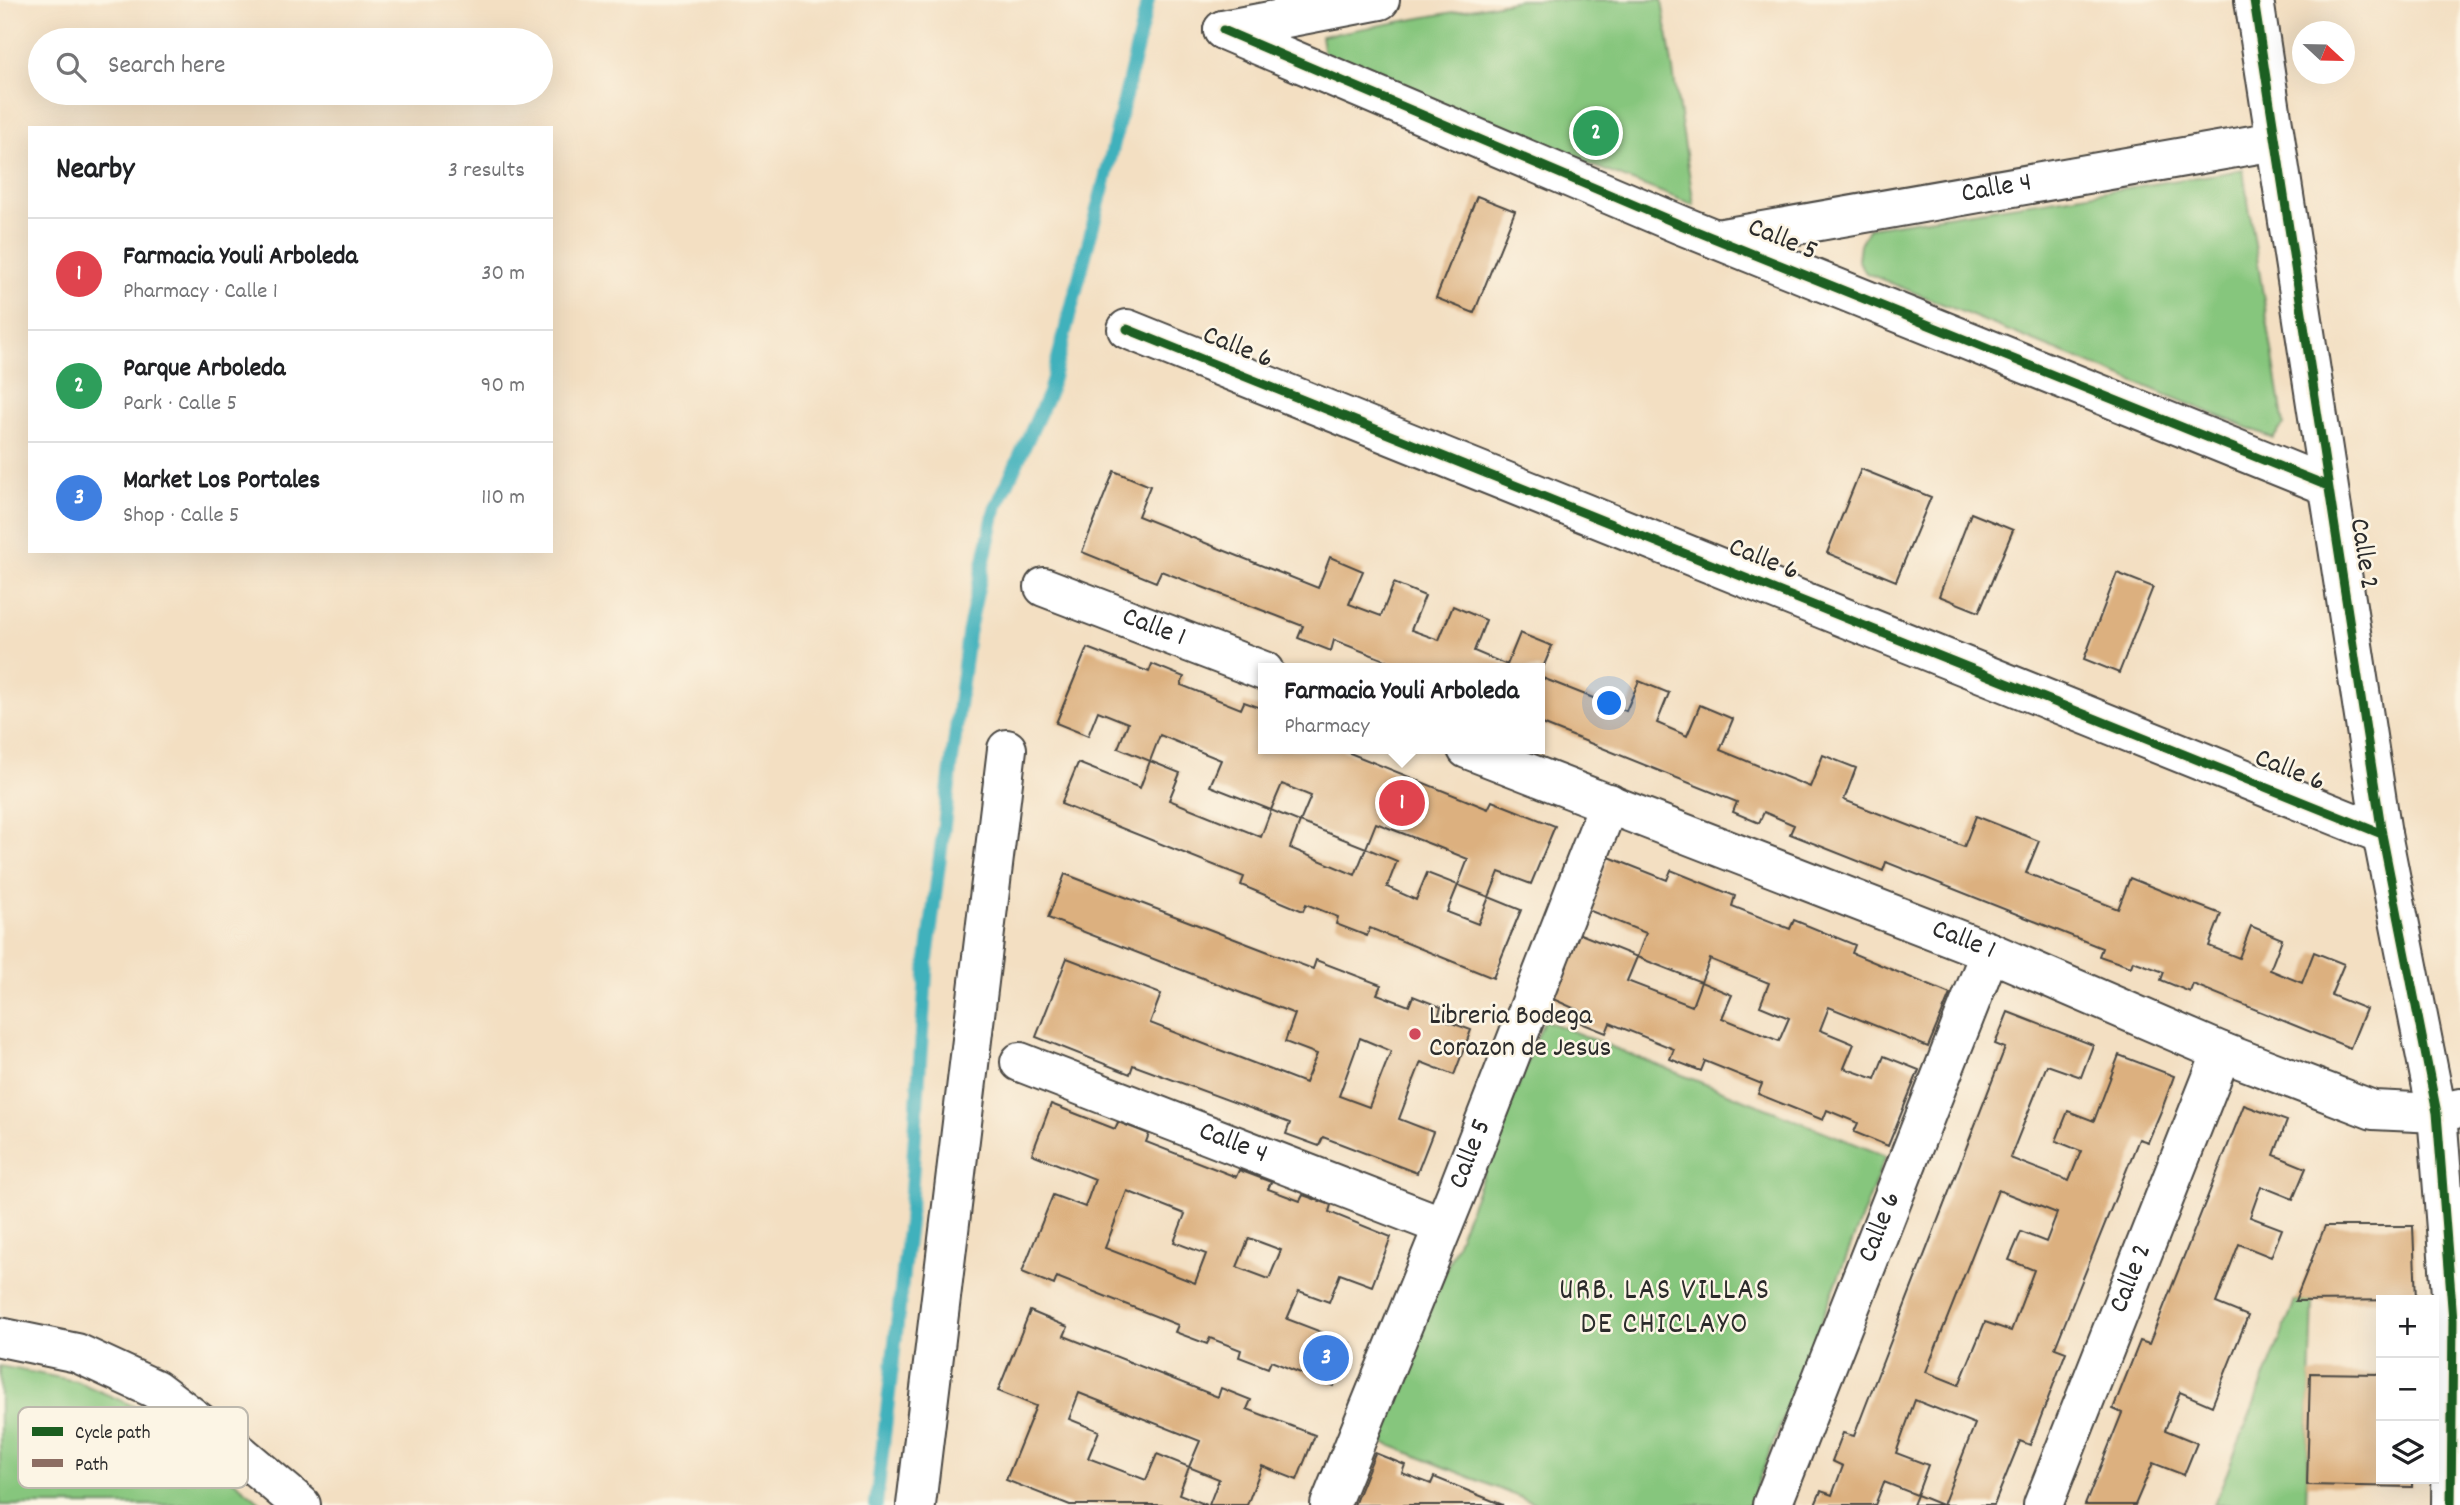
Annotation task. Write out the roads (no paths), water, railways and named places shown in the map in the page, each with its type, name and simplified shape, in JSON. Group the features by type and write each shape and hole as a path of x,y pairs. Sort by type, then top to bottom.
{"street":[{"name":"Calle 5","path":"1380,0 1223,30 1717,239 2328,486"},
{"name":"Calle 2","path":"2254,0 2382,834 2449,1111 2453,1320 2451,1505"},
{"name":"Calle 4","path":"1717,239 2275,141"},
{"name":"Calle 6","path":"1126,330 2382,834"},
{"name":"Calle 1","path":"1044,587 1258,669"},
{"path":"916,1505 1007,749"},
{"name":"Calle 1","path":"1480,754 1990,953 2222,1052 2373,1110 2449,1111"},
{"name":"Calle 5","path":"1330,1505 1609,803"},
{"name":"Calle 6","path":"1772,1505 1990,953"},
{"name":"Calle 2","path":"2042,1505 2222,1052"},
{"name":"Calle 4","path":"1020,1062 1443,1226"},
{"path":"0,1337 77,1353 155,1389 179,1407"},
{"path":"248,1460 301,1505"}],"waterway":[{"path":"876,1505 909,1222 927,960 968,634 995,510 1049,393 1108,168 1148,0"}],"place":[{"name":"Parque Arboleda","path":"1596,133"},
{"name":"Farmacia Youli Arboleda","path":"1402,803"},
{"name":"Libreria Bodega Corazon de Jesus","path":"1415,1034"},
{"name":"Market Los Portales","path":"1326,1358"}],"district":[{"name":"URB. LAS VILLAS DE CHICLAYO","path":"1665,1309"}]}
